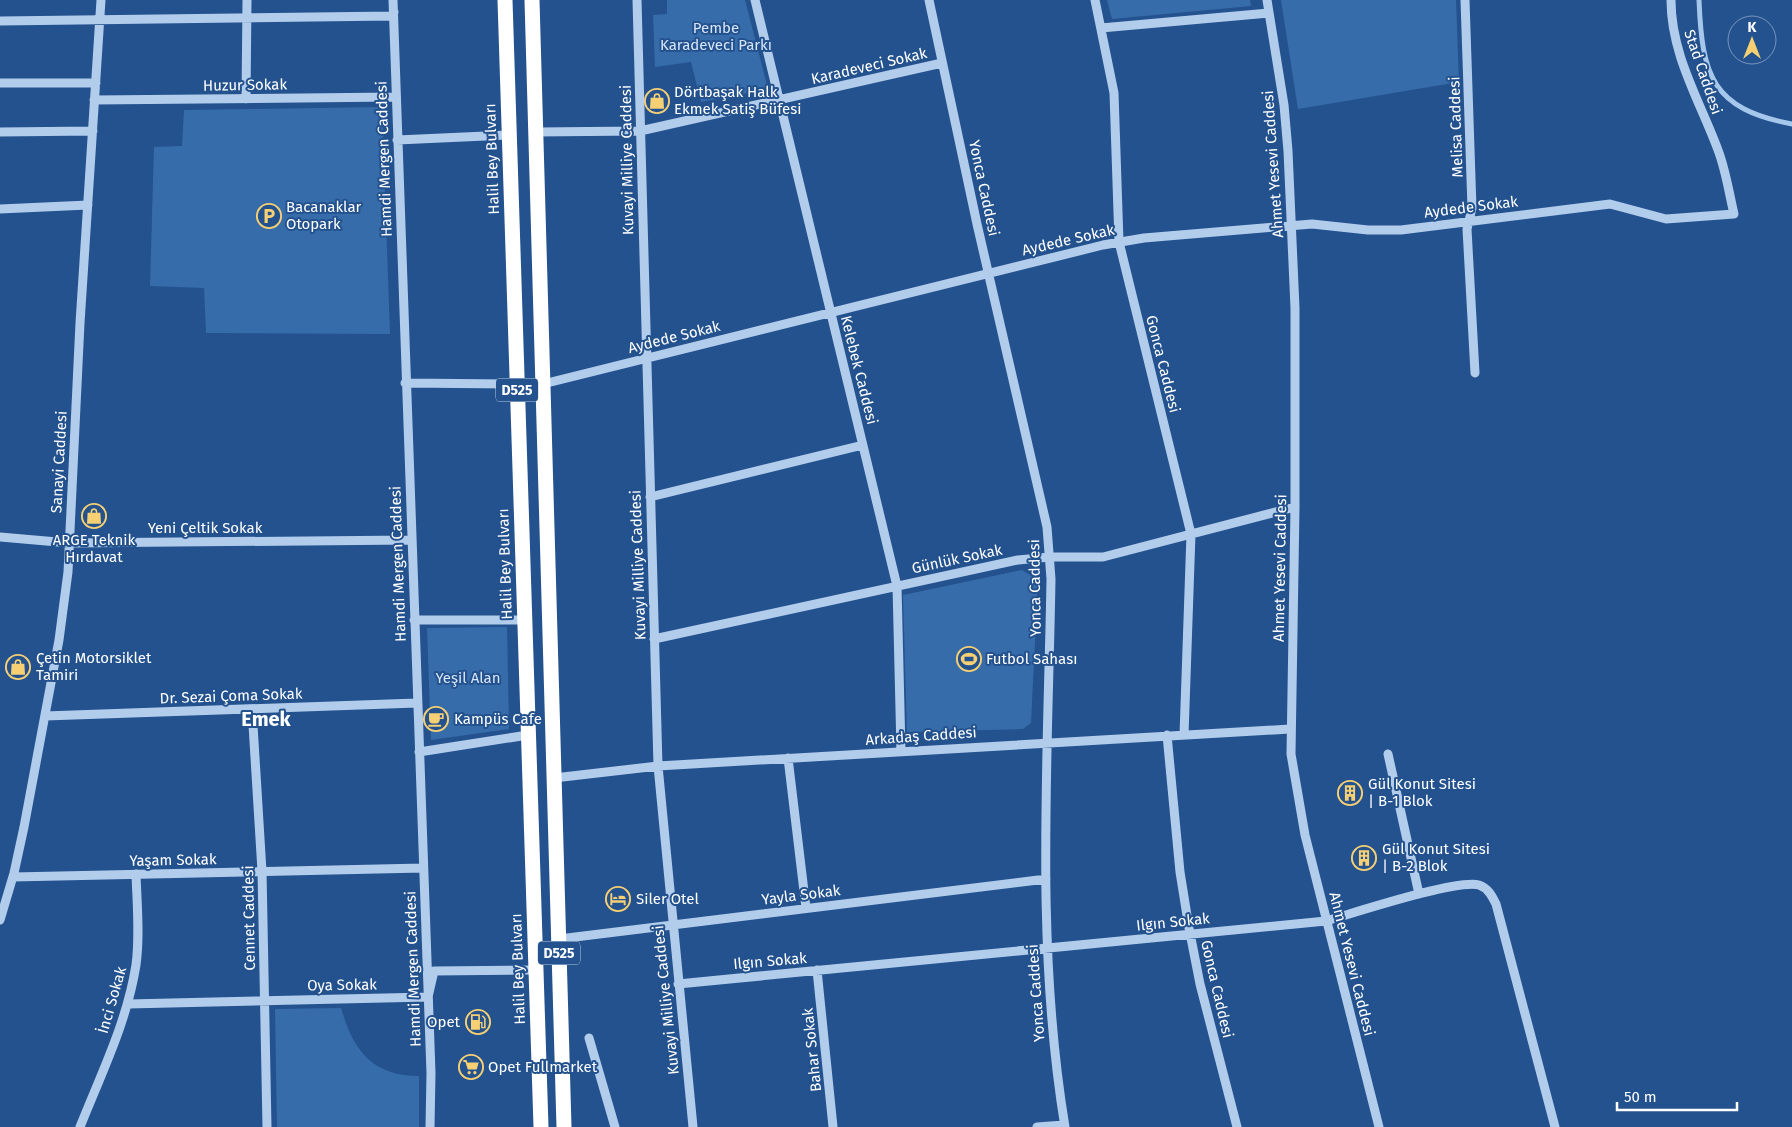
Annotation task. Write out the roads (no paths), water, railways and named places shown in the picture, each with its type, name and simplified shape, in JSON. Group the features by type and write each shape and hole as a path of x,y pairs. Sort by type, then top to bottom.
{"highway":[{"name":"Halil Bey Bulvarı","path":"505,0 541,1127"},
{"name":"D525","path":"532,0 564,1127"}],"street":[{"name":"Sanayi Caddesi","path":"0,920 13,877 64,608 101,0"},
{"path":"246,99 247,0"},
{"name":"Hamdi Mergen Caddesi","path":"395,0 393,16 395,97 428,997 430,1127"},
{"name":"Kuvayi Milliye Caddesi","path":"637,0 645,359 658,766 693,1127"},
{"name":"Kelebek Caddesi","path":"755,0 897,586 901,751"},
{"name":"Yonca Caddesi","path":"929,0 989,274 1040,494 1050,557 1046,948 1053,1046 1064,1126"},
{"name":"Gonca Caddesi","path":"1095,0 1114,93 1119,242 1191,534 1184,735"},
{"name":"Ahmet Yesevi Caddesi","path":"1267,0 1284,105 1295,308 1295,507 1291,754 1299,800 1326,921 1379,1127"},
{"name":"Melisa Caddesi","path":"1465,0 1472,208 1467,229 1475,373"},
{"name":"Stad Caddesi","path":"1610,204 1666,219 1734,214 1718,151 1682,63 1674,35 1671,0"},
{"path":"1101,28 1269,13"},
{"path":"0,21 393,16"},
{"name":"Karadeveci Sokak","path":"536,132 640,131 942,63"},
{"path":"0,83 96,83"},
{"name":"Huzur Sokak","path":"94,100 395,97"},
{"path":"0,132 92,131"},
{"path":"397,140 508,135"},
{"name":"Aydede Sokak","path":"543,384 1119,242 1292,225 1327,224 1384,231 1610,204"},
{"path":"0,209 88,206"},
{"path":"406,383 516,384"},
{"path":"650,497 863,445"},
{"name":"Günlük Sokak","path":"654,639 1018,560 1050,557 1103,558 1295,507"},
{"name":"Yeni Çeltik Sokak","path":"0,537 69,542 411,540"},
{"path":"414,620 524,620"},
{"name":"Dr. Sezai Çoma Sokak","path":"45,716 417,703"},
{"name":"Cennet Caddesi","path":"252,708 262,871 266,1127"},
{"name":"Arkadaş Caddesi","path":"554,778 658,766 1290,728"},
{"path":"419,752 528,735"},
{"name":"Gonca Caddesi","path":"1167,735 1180,872 1191,934 1200,984 1237,1127"},
{"path":"1388,754 1420,894"},
{"path":"788,758 806,908"},
{"name":"Yaşam Sokak","path":"13,877 423,868"},
{"name":"İnci Sokak","path":"80,1127 128,1004 138,948 136,874"},
{"name":"Yayla Sokak","path":"559,939 1046,879"},
{"name":"Ilgın Sokak","path":"678,984 1326,921 1420,894 1470,884 1478,885 1492,895 1502,924 1555,1127"},
{"path":"428,997 434,971 536,970"},
{"name":"Bahar Sokak","path":"817,970 833,1127"},
{"name":"Oya Sokak","path":"128,1004 428,997"},
{"path":"589,1038 615,1127"},
{"path":"1037,1127 1064,1126"}],"waterway":[{"path":"1699,0 1704,49 1709,69 1717,85 1728,98 1744,109 1792,124"}],"place":[{"name":"Dörtbaşak Halk Ekmek Satiş Büfesi","path":"657,101"},
{"name":"Bacanaklar Otopark","path":"269,216"},
{"name":"ARGE Teknik Hırdavat","path":"94,516"},
{"name":"Futbol Sahası","path":"969,659"},
{"name":"Çetin Motorsiklet Tamiri","path":"18,667"},
{"name":"Kampüs Cafe","path":"436,719"},
{"name":"Gül Konut Sitesi | B-1 Blok","path":"1350,793"},
{"name":"Gül Konut Sitesi | B-2 Blok","path":"1364,858"},
{"name":"Siler Otel","path":"618,899"},
{"name":"Opet","path":"478,1022"},
{"name":"Opet Fullmarket","path":"471,1067"}],"district":[{"name":"Emek","path":"266,719"}],"park label":[{"name":"Pembe Karadeveci Parkı","path":"716,36"},
{"name":"Yeşil Alan","path":"468,678"}]}
